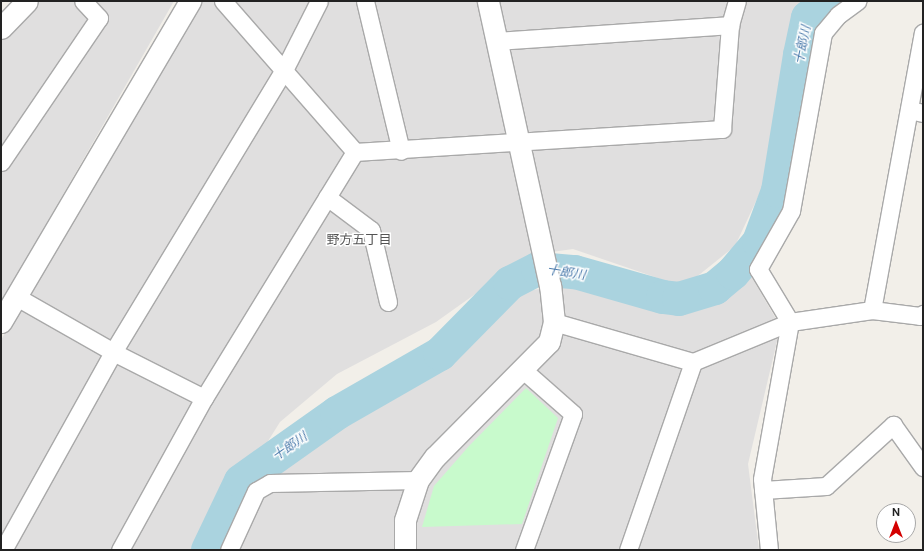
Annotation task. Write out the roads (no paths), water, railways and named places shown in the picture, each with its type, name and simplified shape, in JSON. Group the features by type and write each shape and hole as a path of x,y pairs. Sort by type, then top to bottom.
{"street":[{"path":"1,28 27,1"},
{"path":"1,162 99,18 83,1"},
{"path":"1,322 190,1"},
{"path":"223,1 355,152"},
{"path":"3,550 113,352 284,70 319,1"},
{"path":"365,1 400,151"},
{"path":"404,550 405,520 418,480 435,457 549,342 554,322 550,286 544,256 488,1"},
{"path":"355,152 400,151 722,129 730,25 737,1"},
{"path":"769,550 762,479 790,322 758,269 791,211 823,34 838,15 857,1"},
{"path":"497,41 730,25"},
{"path":"872,310 916,112 923,33"},
{"path":"120,550 204,398 355,152"},
{"path":"327,197 371,230 388,302"},
{"path":"15,296 113,352 204,398"},
{"path":"554,322 693,362 790,322 872,310 920,316 923,314"},
{"path":"628,550 693,362"},
{"path":"522,370 573,414 524,550"},
{"path":"763,490 826,486 893,425 923,467"},
{"path":"229,550 256,490 270,483 418,480"}],"waterway":[{"name":"十郎川","path":"208,550 241,481 337,413 440,354 510,283 538,269 575,272 663,297 679,299 715,288 733,273 759,242 778,191 800,55 808,18 827,1"}],"district":[{"name":"野方五丁目","path":"359,240"}]}
